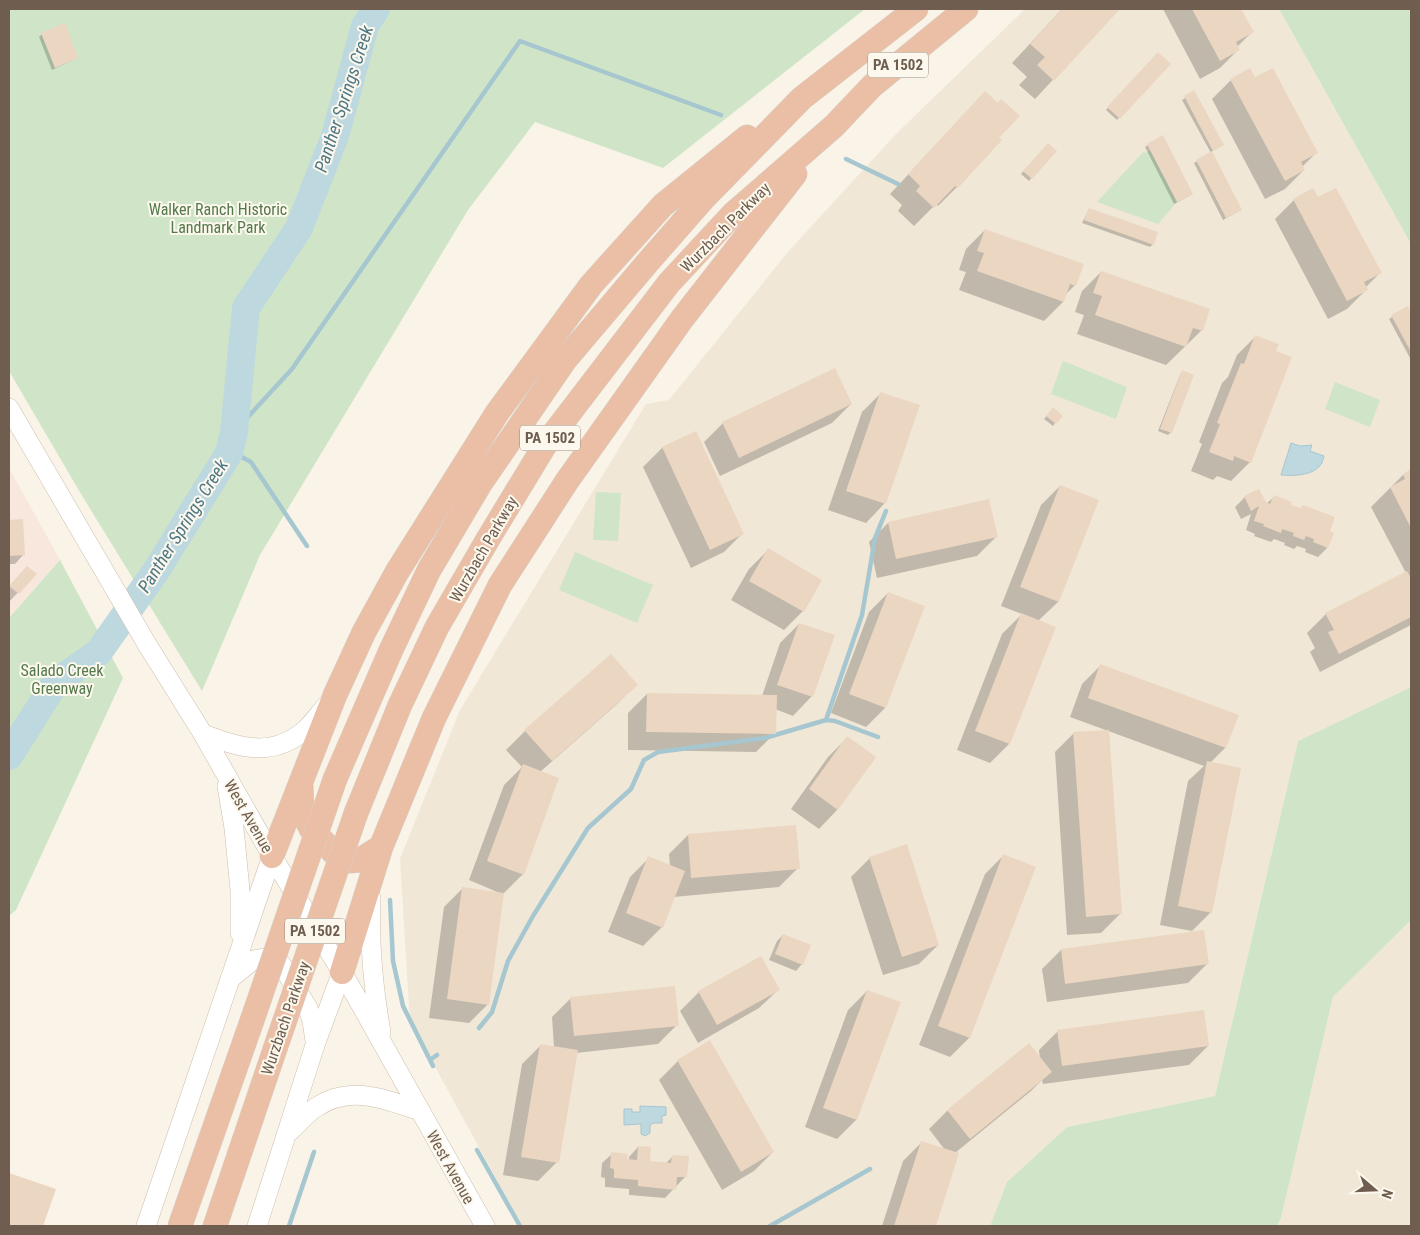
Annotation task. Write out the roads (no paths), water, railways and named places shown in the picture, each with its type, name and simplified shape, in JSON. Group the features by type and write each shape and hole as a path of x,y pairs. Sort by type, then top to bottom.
{"highway":[{"name":"Wurzbach Parkway","path":"180,1226 335,779 391,650 429,570 486,475 565,360 641,269 704,198 802,98 916,9"},
{"name":"Wurzbach Parkway","path":"215,1226 356,813 400,705 437,628 545,445 669,283 733,214 834,126 872,86 966,9"},
{"path":"272,856 335,695 364,632 397,572 497,413 591,285 663,206 734,146 802,98"},
{"path":"342,972 372,874 434,718 500,585 567,481 682,319 834,126"},
{"path":"301,780 302,811 311,829 339,858 351,861 360,860 382,847"}],"main road":[{"name":"West Avenue","path":"9,408 342,972 485,1226"},
{"path":"203,734 237,746 258,749 279,745 306,730 335,695"},
{"path":"224,773 234,828 240,890 240,947"},
{"path":"146,1226 272,856"},
{"path":"372,874 370,929 373,988 384,1046"},
{"path":"229,980 253,960 266,958 281,964 308,1008 312,1021 315,1045"},
{"path":"257,1226 315,1045 342,972"},
{"path":"288,1133 315,1108 338,1096 362,1095 379,1098 420,1111"}],"water":[{"path":"1291,443 1300,446 1312,445 1310,451 1324,456 1322,463 1318,468 1308,473 1281,475"},
{"path":"640,1106 666,1107 666,1115 662,1116 662,1123 650,1125 650,1133 645,1136 641,1134 641,1124 624,1125 624,1109 640,1112"}],"waterway":[{"name":"Panther Springs Creek","path":"9,756 55,683 98,653 156,571 229,453 234,432 246,308 299,228 335,136 365,26 376,9"},
{"path":"234,432 292,369 520,41 721,115"},
{"path":"846,159 898,184"},
{"path":"230,451 251,462 307,546"},
{"path":"479,1028 492,1012 508,961 533,916 588,828 631,789 644,760 658,752 765,738 826,720 862,615 875,538 886,511"},
{"path":"826,720 835,721 878,737"},
{"path":"390,900 393,961 403,1006 433,1066"},
{"path":"430,1060 437,1055"},
{"path":"477,1150 520,1226"},
{"path":"289,1226 314,1152"},
{"path":"770,1226 870,1169"}],"park label":[{"name":"Walker Ranch Historic Landmark Park","path":"218,218"},
{"name":"Salado Creek Greenway","path":"62,679"}]}
